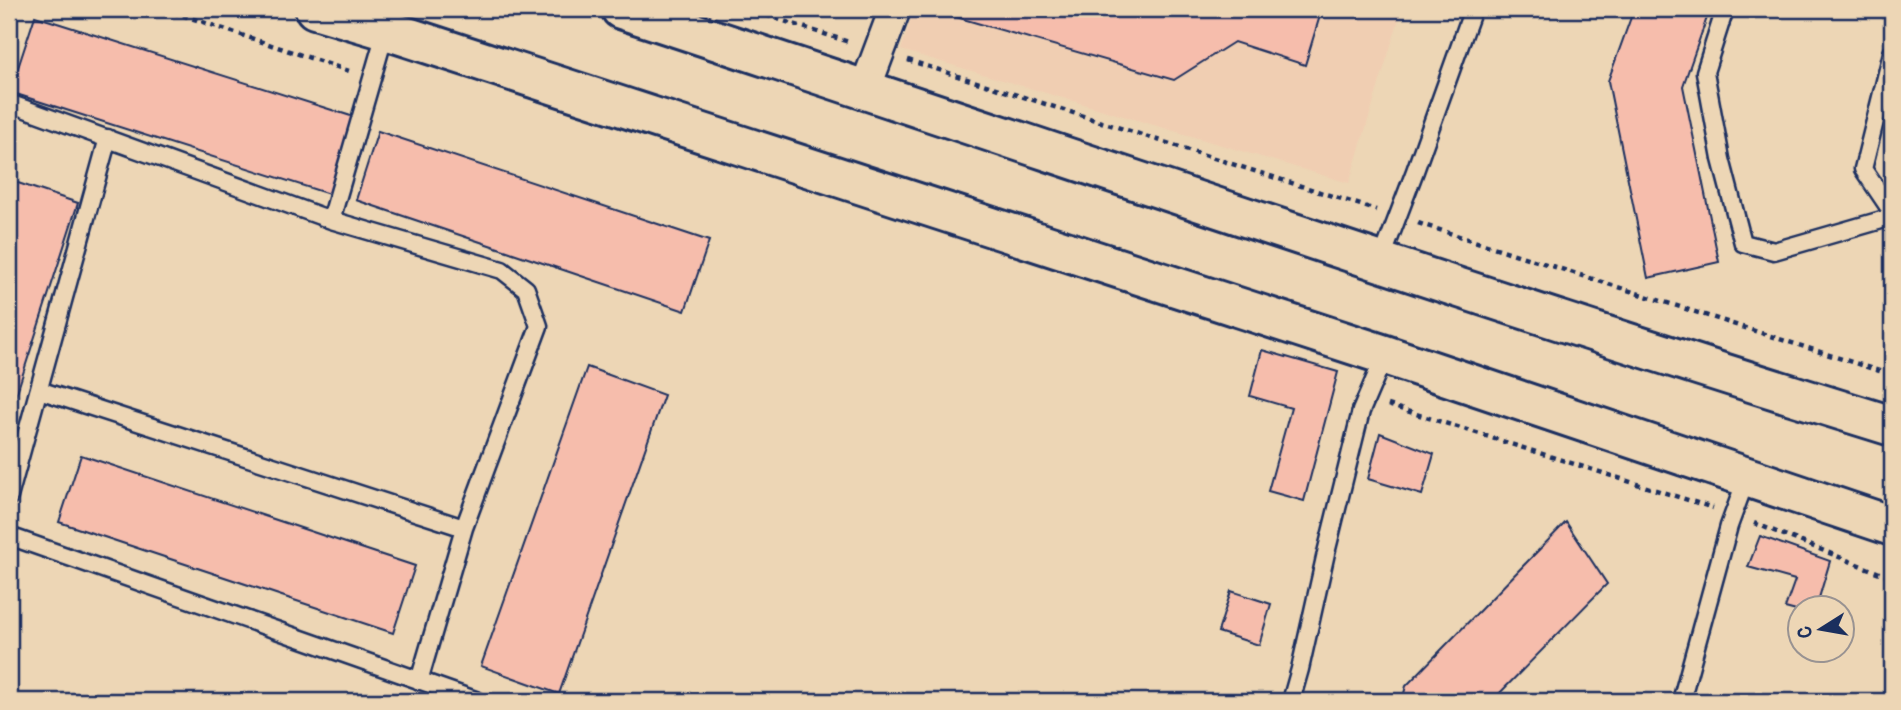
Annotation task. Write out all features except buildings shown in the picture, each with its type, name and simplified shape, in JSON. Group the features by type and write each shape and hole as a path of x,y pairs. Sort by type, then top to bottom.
{"street":[{"path":"315,9 1385,355 1892,526"},
{"path":"621,9 1380,263 1892,426"},
{"path":"865,89 895,9"}],"lane":[{"path":"1380,263 1473,9"},
{"path":"1725,9 1705,72 1721,159 1743,243 1774,251 1892,217"},
{"path":"331,220 386,30"},
{"path":"1892,53 1863,169 1892,212"},
{"path":"9,103 331,220 502,270 526,289 539,326 464,528 419,681"},
{"path":"9,497 108,138"},
{"path":"1291,701 1361,411 1385,355"},
{"path":"39,390 464,528"},
{"path":"1681,701 1733,514 1748,477"},
{"path":"9,536 478,701"}],"path":[{"path":"164,9 372,78"},
{"path":"747,9 1892,375"},
{"path":"1367,398 1733,514 1892,578"}],"shaded area":[{"path":"914,9 1402,9 1349,183 901,50"}]}
